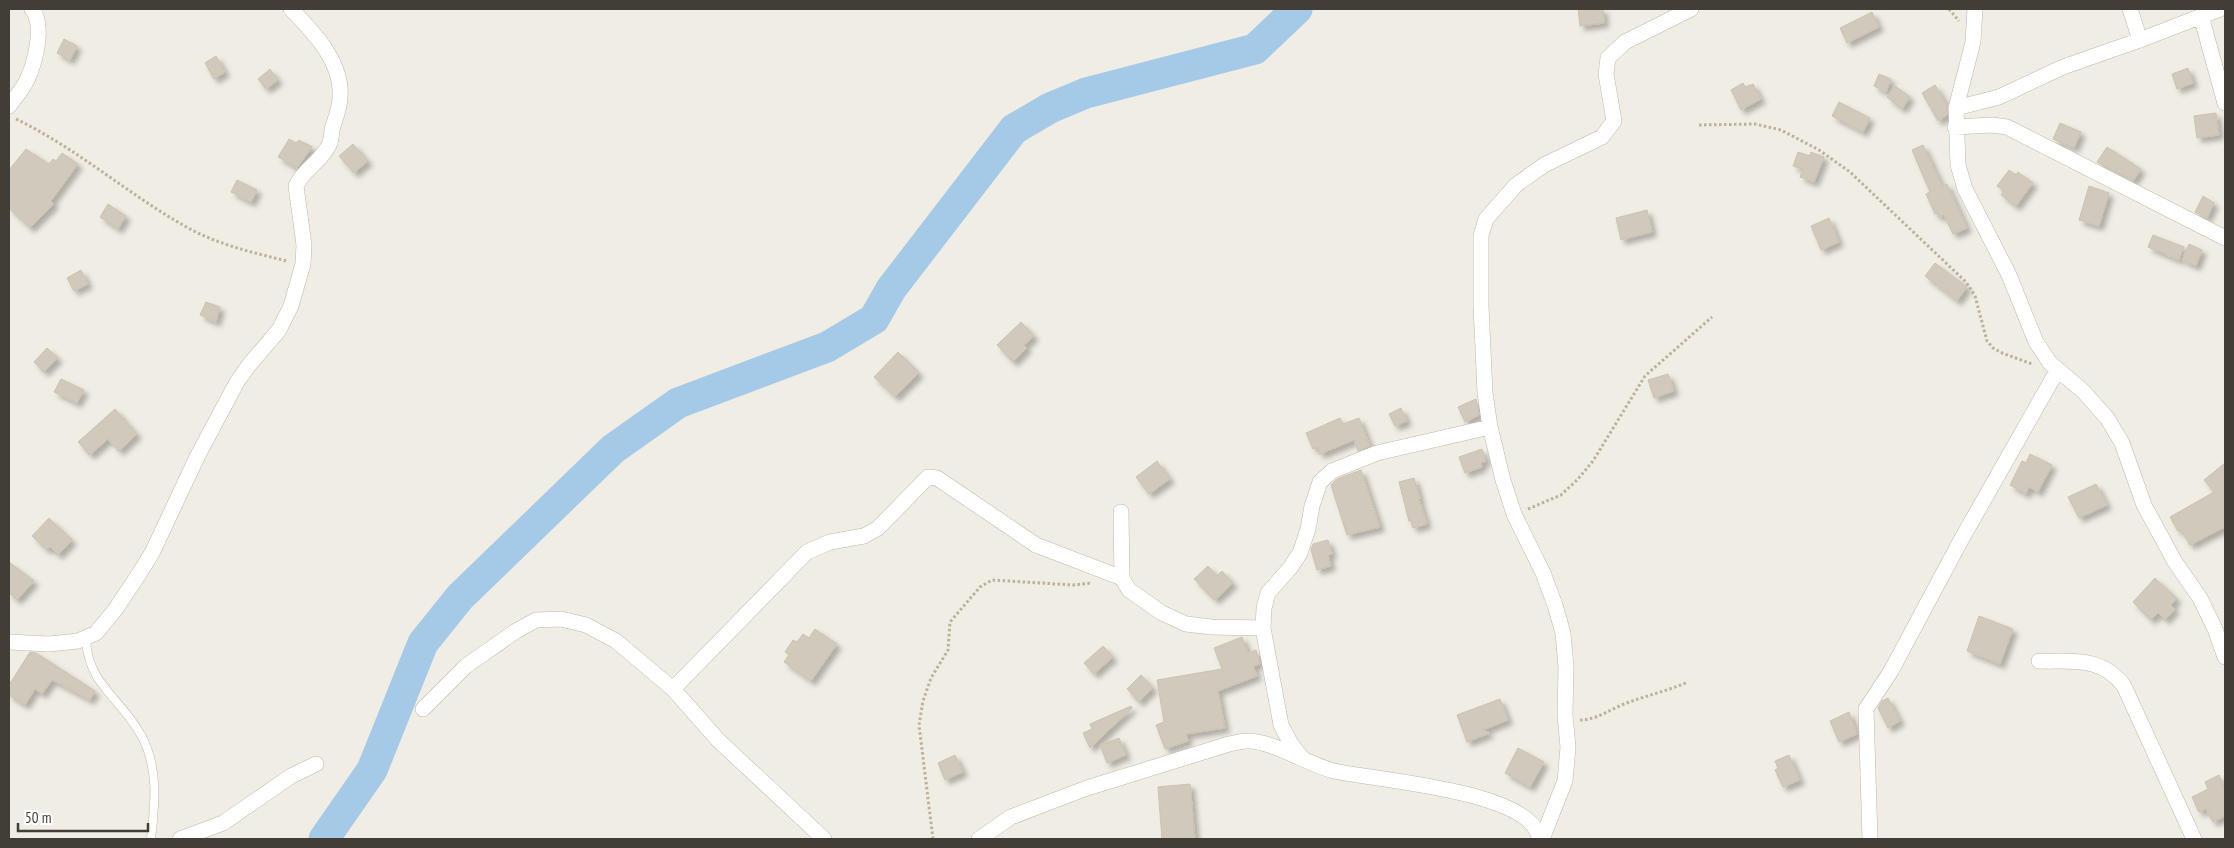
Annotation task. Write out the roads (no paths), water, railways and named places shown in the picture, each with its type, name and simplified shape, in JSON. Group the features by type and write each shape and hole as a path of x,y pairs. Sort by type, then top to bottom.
{"street":[{"path":"9,106 26,82 35,52 39,29 38,18 32,9"},
{"path":"9,642 48,644 78,641 96,633 115,610 153,551 197,457 237,382 279,330 291,306 303,264 304,245 296,186 308,168 321,158 330,144 341,95 338,77 332,61 307,25 291,9"},
{"path":"1541,839 1565,781 1568,747 1565,715 1566,667 1563,633 1543,573 1514,514 1503,480 1490,426 1486,393 1480,253 1481,236 1486,218 1516,185 1544,165 1602,137 1614,121 1606,74 1608,58 1625,42 1691,9"},
{"path":"1975,9 1974,42 1956,108 1955,127 1958,165 1965,190 2009,275 2036,342 2054,367 2083,391 2107,418 2122,443 2144,505 2175,562 2200,598 2215,629 2225,657"},
{"path":"2130,9 2140,40"},
{"path":"1956,108 1999,97 2063,67 2220,9"},
{"path":"2201,16 2225,103"},
{"path":"1955,127 1992,124 2007,127 2225,238"},
{"path":"1870,839 1866,709 1891,671 2054,367"},
{"path":"1303,760 1291,744 1282,725 1263,628 1264,608 1268,594 1300,553 1320,482 1332,471 1378,453 1490,426"},
{"path":"673,689 807,552 830,542 864,536 878,528 928,477 937,478 1036,545 1064,557 1117,575 1129,590 1162,613 1186,624 1211,627 1263,628"},
{"path":"1117,575 1120,512"},
{"path":"422,709 466,666 516,631 536,620 561,619 586,625 616,641 673,689 718,740 824,839"},
{"path":"2039,661 2091,663 2114,674 2124,686 2194,839"},
{"path":"979,839 1011,818 1087,788 1228,744 1249,741 1270,746 1339,772 1470,794 1522,813 1535,825 1541,839"},
{"path":"180,839 224,823 292,776 316,764"}],"lane":[{"path":"86,638 87,655 92,670 141,735 149,753 155,801 151,839"}],"waterway":[{"path":"324,839 372,770 423,643 460,597 613,449 678,403 827,347 874,319 891,289 1014,129 1050,108 1086,93 1255,49 1297,9"}]}
